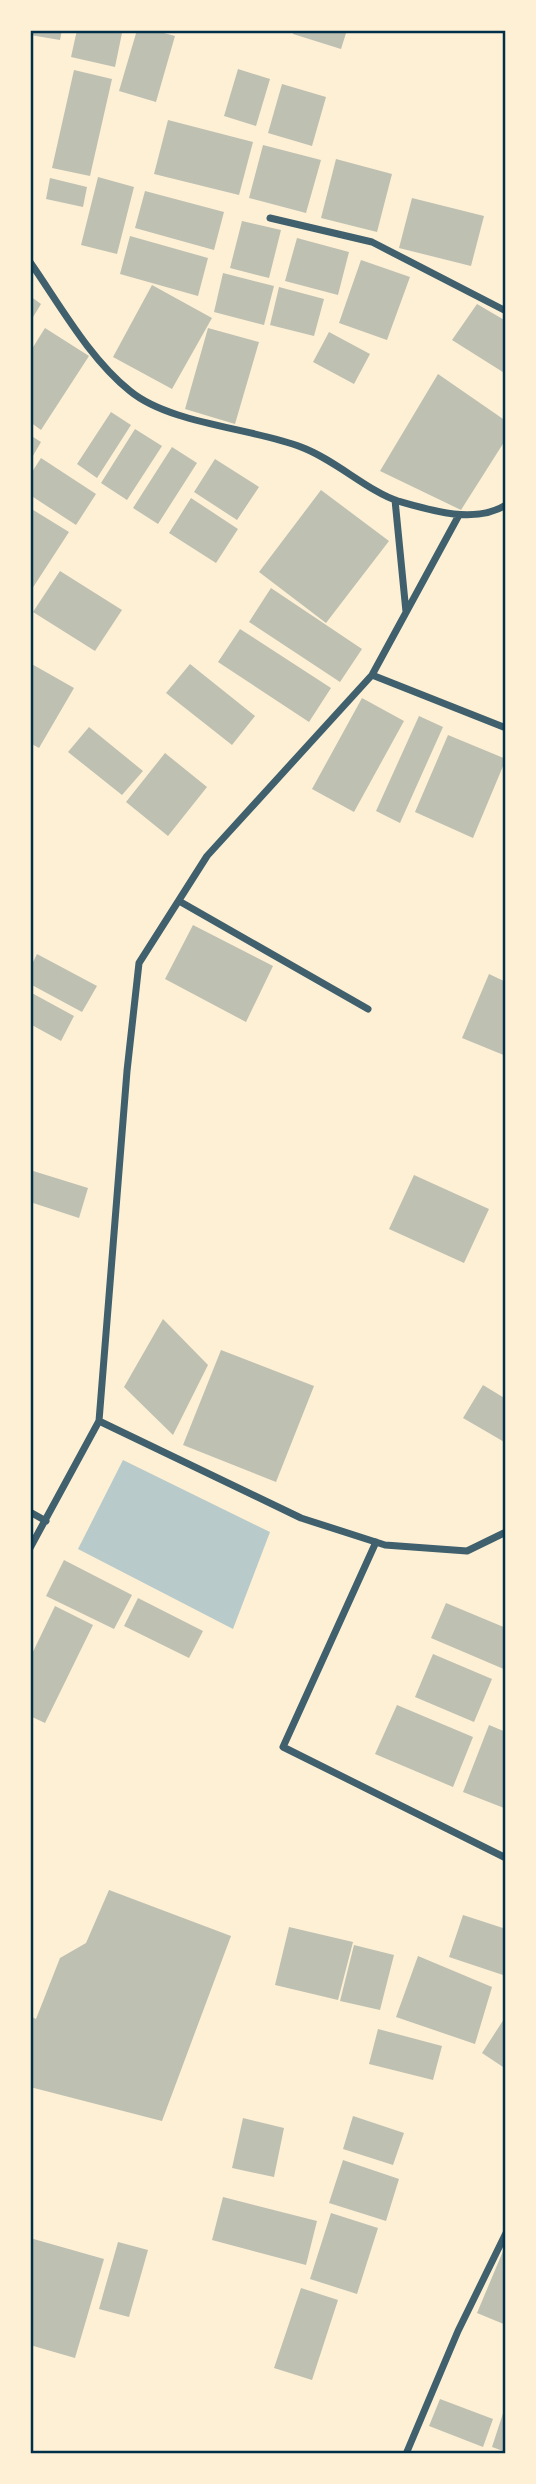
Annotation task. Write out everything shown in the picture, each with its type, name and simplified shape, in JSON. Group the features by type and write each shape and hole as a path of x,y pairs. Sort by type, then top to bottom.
{"street":[{"path":"270,218 372,242 506,311"},
{"path":"30,261 106,369 132,393 164,410 302,447 336,463 395,500 459,515 494,512 506,505"},
{"path":"395,500 406,612"},
{"path":"30,1548 99,1421 127,1071 139,963 207,856 372,675 459,515"},
{"path":"372,675 506,728"},
{"path":"179,901 368,1009"},
{"path":"99,1421 301,1518 376,1542 467,1551 506,1532"},
{"path":"30,1512 46,1521"},
{"path":"376,1542 283,1747 506,1858"},
{"path":"406,2454 458,2331 506,2233"}],"shaded area":[{"path":"123,1460 270,1532 233,1629 78,1549"}],"building":[{"path":"30,30 62,30 60,40 30,35"},
{"path":"77,30 122,33 115,67 71,57"},
{"path":"137,30 153,30 175,36 156,102 119,91"},
{"path":"294,30 347,30 341,49 293,34"},
{"path":"238,69 270,79 256,126 224,116"},
{"path":"74,70 112,79 90,176 52,168"},
{"path":"282,84 326,97 312,146 268,133"},
{"path":"168,120 253,142 239,195 154,174"},
{"path":"263,145 321,160 306,213 249,198"},
{"path":"336,159 392,174 377,232 321,218"},
{"path":"98,177 134,187 117,254 81,245"},
{"path":"50,178 87,187 83,207 46,199"},
{"path":"145,191 224,212 214,250 135,228"},
{"path":"412,198 484,216 471,266 399,248"},
{"path":"242,221 281,230 269,278 230,268"},
{"path":"130,236 208,258 198,296 120,274"},
{"path":"297,238 349,252 338,295 285,281"},
{"path":"361,260 410,277 387,340 339,323"},
{"path":"223,273 274,286 264,325 214,312"},
{"path":"152,285 212,318 172,389 113,357"},
{"path":"279,287 324,299 314,336 270,325"},
{"path":"30,296 41,304 30,322"},
{"path":"477,304 506,321 506,374 452,340"},
{"path":"45,328 89,356 41,430 30,422 30,352"},
{"path":"208,328 259,342 235,424 185,409"},
{"path":"329,332 370,354 354,384 313,362"},
{"path":"438,374 506,421 506,439 461,510 380,471"},
{"path":"111,412 131,425 97,478 77,464"},
{"path":"135,429 162,446 127,500 101,483"},
{"path":"30,435 41,442 30,461"},
{"path":"172,447 197,463 158,524 133,508"},
{"path":"41,458 96,494 76,525 30,495 30,475"},
{"path":"215,459 259,487 237,520 194,492"},
{"path":"321,490 389,541 326,623 259,572"},
{"path":"191,498 238,529 216,563 169,533"},
{"path":"30,508 69,532 30,592"},
{"path":"60,571 122,610 95,651 33,612"},
{"path":"271,588 362,649 340,682 249,622"},
{"path":"240,629 331,688 309,722 218,662"},
{"path":"30,663 74,688 39,748 30,743"},
{"path":"190,664 255,716 232,745 166,693"},
{"path":"362,698 404,721 354,812 312,789"},
{"path":"419,716 443,727 400,823 376,811"},
{"path":"89,727 143,771 122,795 68,752"},
{"path":"448,735 506,759 473,838 415,812"},
{"path":"165,753 207,787 168,836 126,802"},
{"path":"193,925 273,966 246,1022 165,979"},
{"path":"37,954 97,986 82,1012 30,984 30,968"},
{"path":"489,974 506,982 506,1056 462,1038"},
{"path":"30,992 74,1016 61,1041 30,1024"},
{"path":"30,1170 88,1188 79,1218 30,1202"},
{"path":"414,1175 489,1209 464,1263 389,1229"},
{"path":"163,1319 208,1365 173,1435 124,1387"},
{"path":"221,1350 314,1386 276,1482 183,1445"},
{"path":"483,1385 506,1399 506,1443 463,1418"},
{"path":"64,1560 132,1595 114,1629 46,1596"},
{"path":"138,1598 203,1631 189,1658 124,1626"},
{"path":"446,1603 506,1628 506,1670 431,1638"},
{"path":"55,1606 93,1625 45,1723 30,1716 30,1658"},
{"path":"433,1654 492,1679 474,1722 415,1697"},
{"path":"397,1705 473,1737 453,1787 375,1754"},
{"path":"489,1725 506,1732 504,1808 463,1792"},
{"path":"109,1890 231,1936 162,2121 30,2087 30,2016 36,2019 60,1958 86,1943"},
{"path":"463,1915 506,1929 506,1976 449,1957"},
{"path":"289,1927 353,1942 338,2000 275,1985"},
{"path":"354,1945 394,1955 380,2010 340,2001"},
{"path":"418,1956 492,1987 475,2044 396,2017"},
{"path":"504,2019 506,2020 506,2069 482,2053"},
{"path":"378,2029 442,2046 433,2080 369,2064"},
{"path":"353,2116 404,2133 393,2165 343,2149"},
{"path":"243,2118 284,2128 274,2177 232,2168"},
{"path":"343,2160 399,2179 386,2221 329,2203"},
{"path":"223,2197 317,2221 306,2265 212,2240"},
{"path":"331,2213 378,2228 357,2294 310,2279"},
{"path":"30,2238 104,2259 75,2358 30,2345"},
{"path":"118,2242 148,2250 129,2317 99,2309"},
{"path":"506,2244 506,2325 477,2313"},
{"path":"301,2288 338,2300 312,2380 274,2368"},
{"path":"440,2399 493,2419 483,2447 429,2426"},
{"path":"506,2404 506,2452 492,2447"}]}
